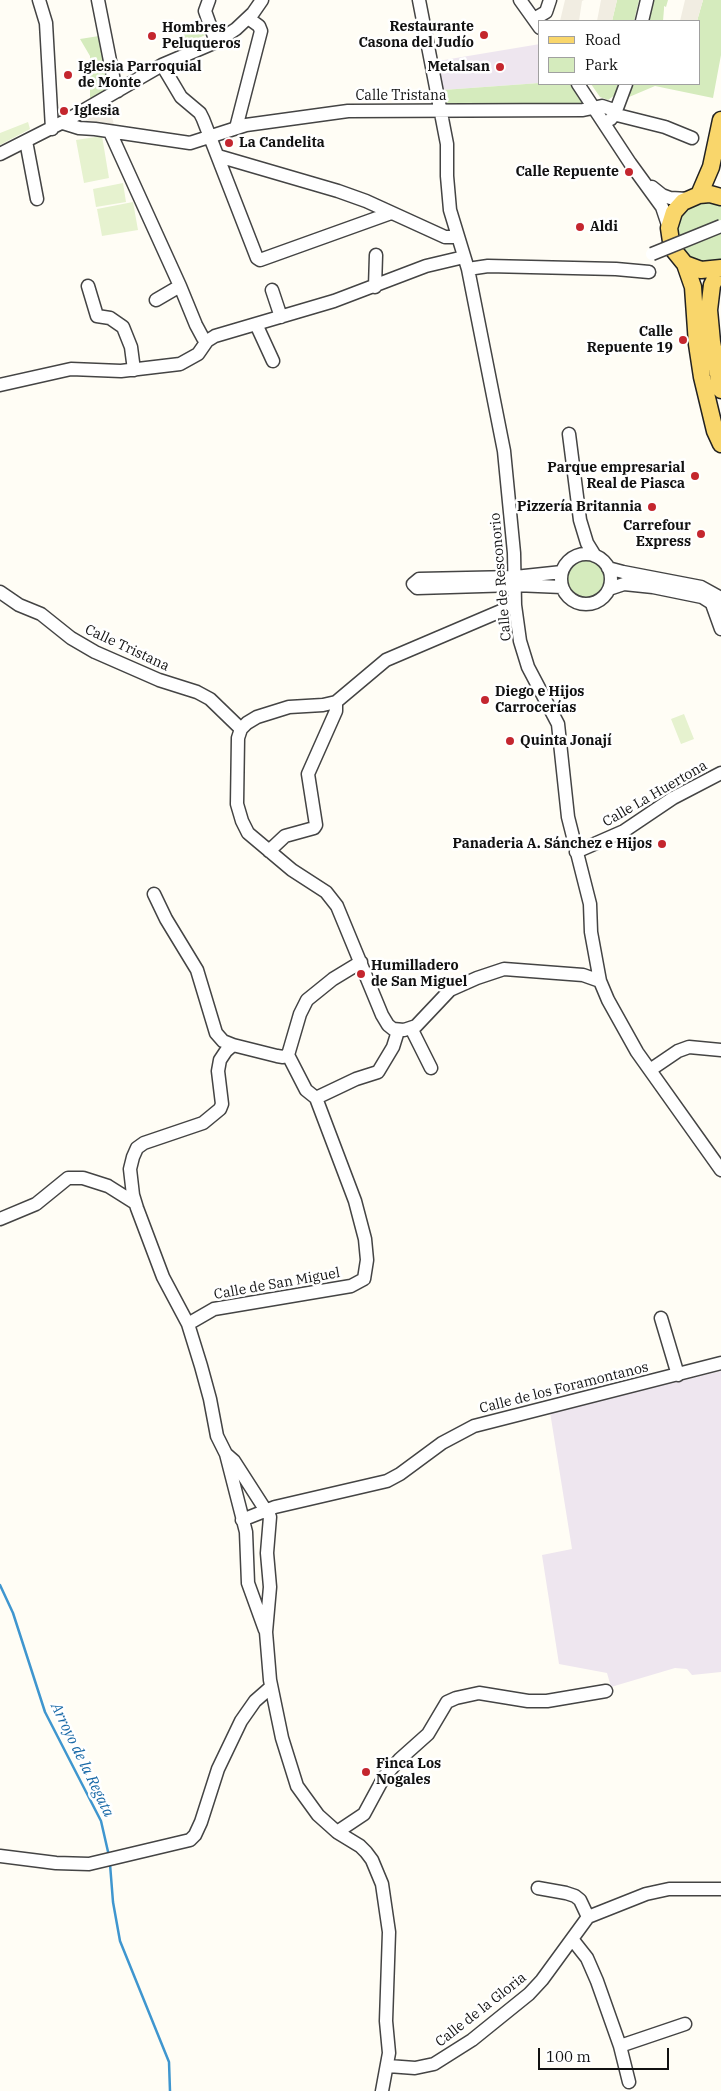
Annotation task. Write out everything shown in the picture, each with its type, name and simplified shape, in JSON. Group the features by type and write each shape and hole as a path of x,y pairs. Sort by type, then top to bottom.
{"main road":[{"path":"694,197 711,166 721,120"},
{"path":"721,197 710,194 694,197 683,202 674,212 669,228 672,248 678,258 685,264 701,270 720,269 712,285 709,310 712,342 721,390"},
{"path":"685,264 693,287 697,344 702,377 715,431 721,444"}],"street":[{"path":"39,0 46,24 52,129"},
{"path":"98,0 114,81 118,91"},
{"path":"209,0 205,12 216,42"},
{"path":"236,128 261,31 250,15 247,0"},
{"path":"0,154 52,129 162,65 216,42 236,28 262,0"},
{"name":"Calle de Resconorio","path":"419,0 448,144 447,190 450,210 466,263 504,451 515,581 515,605 520,641 526,662 558,724 568,817 590,904 592,932 600,981 612,1009 637,1052 721,1170"},
{"path":"520,0 537,24"},
{"path":"642,20 647,0"},
{"path":"540,20 550,2"},
{"path":"547,20 550,2"},
{"path":"162,65 181,97 200,113 257,258 260,260 391,213"},
{"path":"579,85 630,163 662,207 669,228"},
{"path":"605,124 614,114 626,85"},
{"path":"595,108 606,107 614,114 665,127 692,138"},
{"name":"Calle Tristana","path":"63,122 73,127 190,143 236,128 348,111 583,110 595,108"},
{"path":"110,132 196,325 203,338 207,341"},
{"path":"26,141 38,200"},
{"path":"218,156 338,191 366,201 444,237 458,237"},
{"path":"644,181 662,195 670,198 694,197"},
{"path":"652,254 721,226"},
{"path":"375,287 376,256"},
{"path":"0,385 70,369 121,372 180,364 198,354 207,341 215,336 375,287 426,266 466,263 488,266 649,272"},
{"path":"88,286 97,316 99,318 110,318 123,327 131,347 134,370"},
{"path":"156,300 180,286"},
{"path":"272,290 281,317"},
{"path":"256,324 273,360"},
{"path":"569,434 580,520 587,543 595,556"},
{"path":"574,557 580,520"},
{"path":"584,554 595,556 603,561 608,568 611,582 609,589 599,600 585,604 571,598 562,587 562,572 564,566 574,557 584,554"},
{"path":"608,568 701,587 718,604 721,629"},
{"path":"562,572 515,581 417,588 413,584 419,579 515,581 562,587"},
{"path":"609,589 624,584 644,586 702,597 718,604"},
{"name":"Calle Tristana","path":"0,592 19,605 41,614 71,638 94,652 159,680 197,692 210,699 241,729"},
{"path":"515,605 386,660 336,702 270,712 257,717 241,729 238,738 236,788 239,813 248,833 292,870 326,892 337,906 382,1015 388,1025 398,1031 411,1028 424,1018 450,990 476,978 504,969 583,975 600,981"},
{"path":"269,851 285,836 314,828 316,824 309,770 313,766 336,711 336,702"},
{"name":"Calle La Huertona","path":"576,852 624,831 673,798 721,774"},
{"path":"154,894 166,919 197,970 216,1033 223,1041 233,1045 276,1056 283,1057 288,1055 300,1014 307,1000 334,979 361,962"},
{"path":"411,1028 431,1068"},
{"path":"316,1098 356,1079 378,1072 393,1047 398,1031"},
{"path":"233,1045 220,1060 218,1070 222,1104 220,1109 202,1123 144,1143 137,1148 130,1169 135,1203 163,1276 188,1324 210,1399 217,1436 226,1454 246,1532 248,1583 266,1632"},
{"path":"650,1070 670,1056 689,1047 721,1050"},
{"name":"Calle de San Miguel","path":"188,1324 214,1309 351,1286 364,1279 366,1260 361,1222 347,1177 316,1098 306,1090 288,1055"},
{"path":"0,1219 36,1204 68,1178 83,1178 108,1186 135,1203"},
{"path":"661,1318 678,1376"},
{"name":"Calle de los Foramontanos","path":"242,1520 275,1507 387,1481 400,1474 442,1443 474,1426 678,1376 721,1363"},
{"path":"226,1454 234,1461 270,1517 267,1553 270,1587 266,1632 271,1687 282,1738 297,1786 318,1816 366,1852 372,1860 382,1884 389,1932 386,2021 389,2053 382,2091"},
{"path":"0,1856 56,1863 89,1864 190,1840 195,1835 201,1822 218,1769 237,1729 255,1702 271,1687"},
{"path":"337,1832 364,1814 384,1777 400,1759 428,1734 447,1702 479,1693 528,1701 547,1701 606,1691"},
{"path":"538,1888 566,1892 575,1896 580,1900 588,1917 646,1894 669,1889 721,1889"},
{"name":"Calle de la Gloria","path":"388,2066 422,2068 451,2055 528,1994 542,1980 588,1917"},
{"path":"572,1939 580,1947 594,1974 620,2046 629,2082"},
{"path":"620,2046 685,2024"}],"shaded area":[{"path":"565,0 584,0 582,1 579,20 560,20"},
{"path":"601,0 617,0 612,20 597,20"},
{"path":"685,0 703,0 697,20 680,20"},
{"path":"538,44 538,83 443,90 438,61"},
{"path":"108,103 115,128 76,123 76,118"},
{"path":"721,1371 721,1672 692,1675 687,1669 675,1668 611,1687 607,1673 559,1664 542,1555 572,1549 550,1412"}],"green space":[{"path":"617,0 639,0 634,20 612,20"},
{"path":"652,0 668,0 666,7 664,6 663,20 647,20"},
{"path":"703,0 721,0 721,55 713,98 655,86 629,97 632,85 701,85 701,20 697,20"},
{"path":"204,18 209,33 185,45 180,28"},
{"path":"99,36 110,88 90,99 90,56 80,39"},
{"path":"538,83 538,85 572,85 584,102 582,105 448,106 445,104 443,90"},
{"path":"592,85 618,85 615,95 608,100 600,97"},
{"path":"28,122 30,129 0,145 0,133"},
{"path":"102,136 109,178 84,183 76,140"},
{"path":"123,183 126,202 96,207 93,189"},
{"path":"703,201 721,205 721,261 706,264 689,259 675,238 678,219 686,209"},
{"path":"133,202 138,230 102,236 97,209"},
{"path":"586,559 599,565 605,578 599,591 586,597 573,591 567,578 573,565"},
{"path":"684,714 694,739 681,744 671,719"}],"waterway":[{"name":"Arroyo de la Regata","path":"0,1585 13,1613 45,1712 101,1821 109,1856"},
{"name":"Arroyo de la Regata","path":"110,1864 113,1902 120,1941 169,2062 170,2091"}],"place":[{"name":"Restaurante Casona del Judío","path":"484,35"},
{"name":"Hombres Peluqueros","path":"152,36"},
{"name":"Metalsan","path":"500,67"},
{"name":"Iglesia Parroquial de Monte","path":"68,75"},
{"name":"Iglesia","path":"64,111"},
{"name":"La Candelita","path":"229,143"},
{"name":"Calle Repuente","path":"629,172"},
{"name":"Aldi","path":"580,227"},
{"name":"Calle Repuente 19","path":"683,340"},
{"name":"Parque empresarial Real de Piasca","path":"695,476"},
{"name":"Pizzería Britannia","path":"652,507"},
{"name":"Carrefour Express","path":"701,534"},
{"name":"Diego e Hijos Carrocerías","path":"485,700"},
{"name":"Quinta Jonají","path":"510,741"},
{"name":"Panaderia A. Sánchez e Hijos","path":"662,844"},
{"name":"Humilladero de San Miguel","path":"361,974"},
{"name":"Finca Los Nogales","path":"366,1772"}]}
